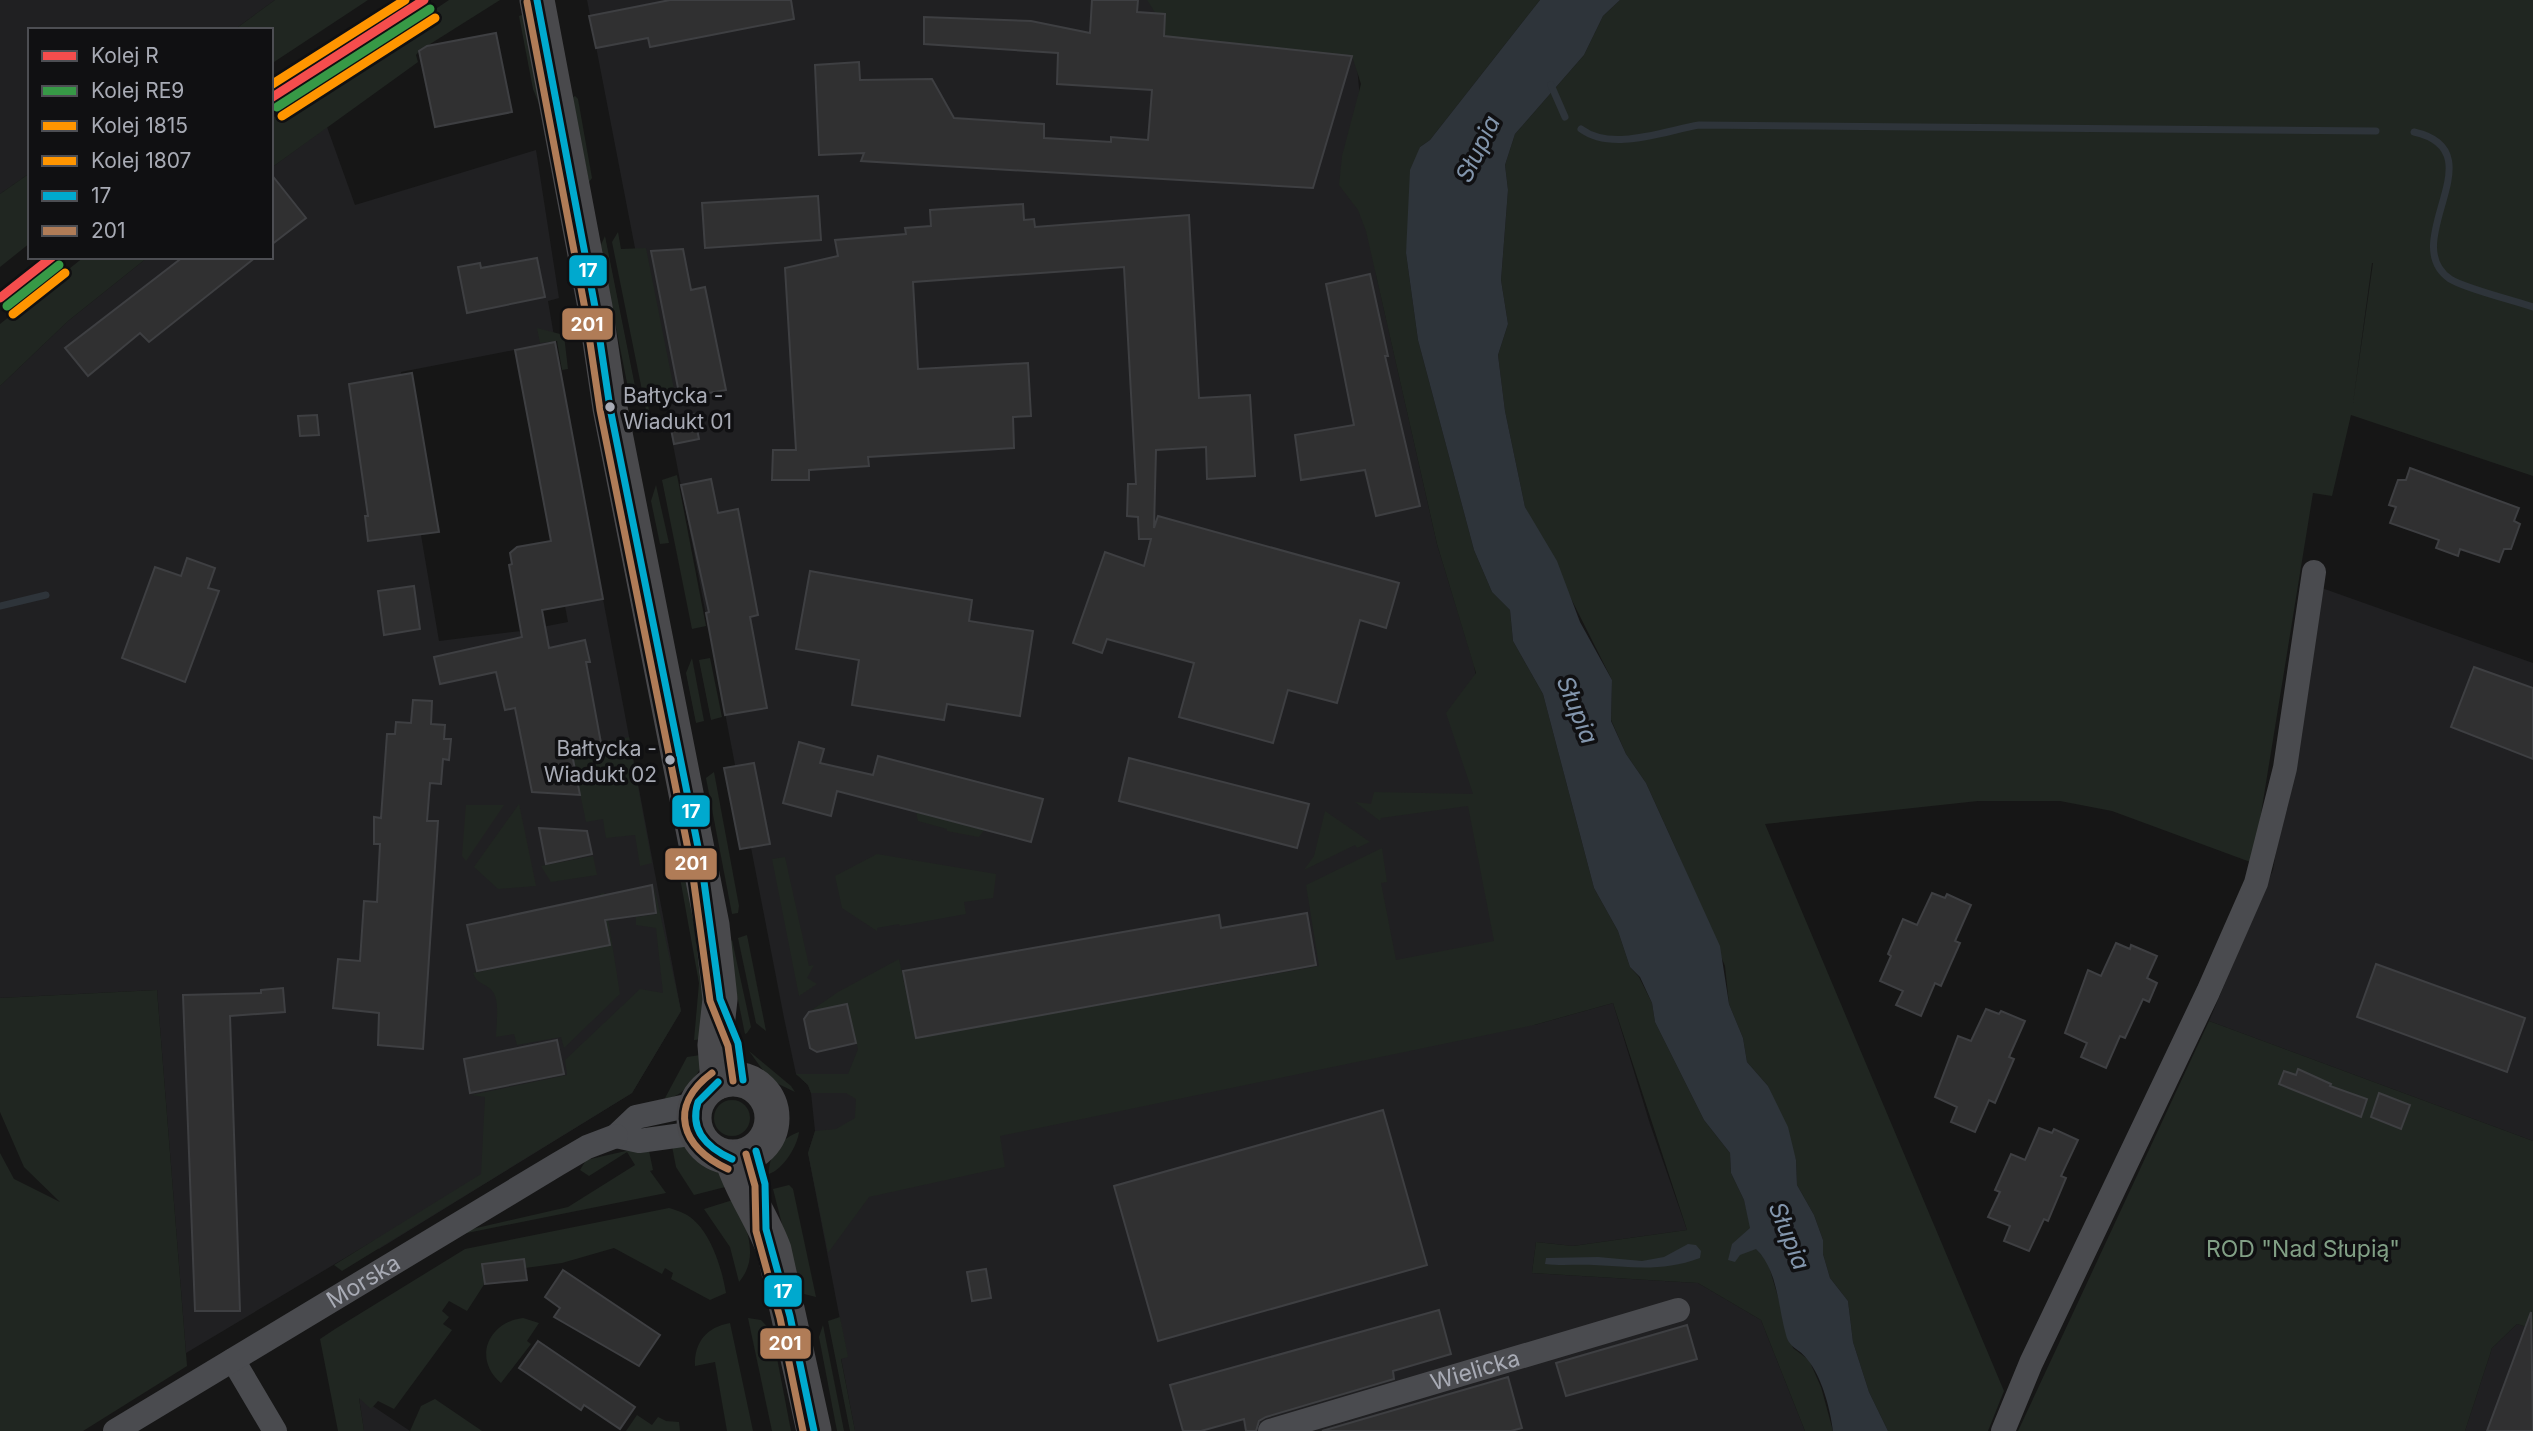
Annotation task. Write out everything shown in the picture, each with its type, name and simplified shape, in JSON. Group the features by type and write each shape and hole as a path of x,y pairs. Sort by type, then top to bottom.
{"main road":[{"path":"537,0 595,307 610,408 704,879 720,999 715,1045 717,1154 744,1155"},
{"path":"714,1100 762,1092 769,1101 772,1129 744,1155 742,1190 766,1229 790,1315 814,1431"}],"street":[{"path":"2003,1431 2031,1363 2208,992 2256,883 2286,768 2314,572"},
{"name":"Morska","path":"115,1431 558,1164 587,1147 616,1136 636,1117 714,1100"},
{"name":"Wielicka","path":"1270,1431 1678,1310"},
{"path":"233,1360 275,1431"}],"shaded area":[{"path":"0,0 275,0 237,28 28,28 28,174 0,194"},
{"path":"587,0 1351,0 1376,274 1437,544 1474,665 1534,1025 1613,1003 1650,1124 1687,1230 1573,1246 1536,1242 1532,1273 1698,1283 1761,1320 1805,1431 855,1431 841,1358 847,1356 808,1153 815,1131 811,1093 808,1085 796,1074 784,1018"},
{"path":"327,127 355,205 536,150 559,298 548,301 555,342 401,372 425,534 421,535 439,641 568,622 565,606 603,599 681,1011 632,1093 379,1249 375,1240 186,1353 157,990 0,998 0,386 68,321 146,259 273,259 273,167"},
{"path":"2319,587 2533,663 2533,1141 2209,1021 2273,870"},
{"path":"2517,1324 2533,1329 2533,1431 2465,1431 2492,1348"},
{"path":"359,1397 410,1431 364,1431"}],"green space":[{"path":"275,0 368,0 273,63 273,28 237,28"},
{"path":"449,0 500,0 419,51 416,55 418,62 273,167 273,118"},
{"path":"1147,0 1540,0 1430,140 1420,147 1406,253 1418,340 1474,550 1492,592 1510,610 1513,641 1543,694 1594,888 1618,931 1630,967 1639,977 1652,1003 1655,1022 1704,1120 1730,1153 1731,1173 1744,1200 1756,1248 1768,1263 1793,1348 1809,1360 1821,1387 1833,1431 1805,1431 1761,1320 1698,1283 1532,1273 1536,1242 1573,1246 1687,1230 1613,1003 1534,1025 1000,1136 1005,1167 869,1197 828,1253 808,1153 815,1131 836,1129 855,1118 856,1099 846,1093 811,1093 808,1085 796,1074 848,1074 858,1049 847,1004 809,1012 838,992 899,959 916,1038 1319,966 1306,885 1382,848 1387,882 1381,883 1396,960 1494,941 1468,806 1381,818 1380,821 1355,802 1371,804 1374,792 1473,794 1446,713 1476,673 1437,544 1366,231 1358,210 1339,185 1342,156 1361,84 1352,56 1164,36 1156,14"},
{"path":"1620,0 2533,0 2533,476 2351,415 2332,496 2313,493 2253,863 2112,811 2060,801 1978,801 1765,824 2004,1391 1988,1431 1888,1431 1869,1392 1853,1342 1848,1301 1830,1278 1823,1254 1823,1240 1814,1215 1797,1185 1796,1160 1768,1086 1747,1062 1743,1038 1729,1004 1725,966 1646,783 1626,754 1611,720 1612,680 1525,507 1505,411 1498,355 1508,324 1501,280 1508,190 1505,165 1515,134 1584,55 1603,16","holes":["2372,263 2373,263 2353,403"]},
{"path":"524,14 543,114 533,89 519,16"},
{"path":"575,96 578,99 592,178 589,182 572,98"},
{"path":"28,174 28,245 0,267 0,194"},
{"path":"618,232 621,249 646,248 675,394 647,400 651,420 648,420 612,242"},
{"path":"605,236 636,391 629,393 600,247"},
{"path":"81,259 146,259 68,321 0,386 0,324"},
{"path":"537,328 564,335 568,369 562,370 557,341 540,343"},
{"path":"677,475 706,626 692,629 662,480"},
{"path":"656,485 669,543 660,544 651,501"},
{"path":"692,658 704,721 696,723 686,673"},
{"path":"710,658 722,717 711,720 699,660"},
{"path":"560,698 580,747 629,737 652,863 640,866 635,835 606,838 603,819 586,822"},
{"path":"714,772 739,906 738,913 732,914 706,778"},
{"path":"519,804 536,886 498,889 474,867"},
{"path":"466,805 504,805 466,861 462,856"},
{"path":"1325,811 1370,842 1357,848 1355,845 1304,870 1314,856"},
{"path":"916,812 984,830 979,837 947,831 918,821"},
{"path":"877,854 996,874 993,898 964,902 966,914 877,928 877,931 842,908 835,876"},
{"path":"593,856 597,875 551,882 541,866"},
{"path":"785,857 809,966 814,965 807,978 817,984 799,996 772,859"},
{"path":"680,878 688,881 698,921 706,1039 694,1040 699,983"},
{"path":"654,885 681,1011 632,1093 342,1271 334,1265 481,1174 485,1097 471,1095 567,1075 565,1060 640,989 663,993 656,928 636,925 636,917 657,914"},
{"path":"604,893 620,994 564,1048 561,1037 517,1045 514,1034 496,1037 495,996 473,973 610,945 600,894"},
{"path":"747,935 766,1031 756,1023 738,938"},
{"path":"732,940 751,1027 745,1034 727,946"},
{"path":"157,990 187,1366 83,1431 0,1431 0,1153 14,1179 60,1202 24,1167 0,1112 0,998"},
{"name":"ROD \"Nad Słupią\"","path":"2209,1021 2533,1141 2533,1329 2517,1324 2492,1348 2465,1431 2018,1431"},
{"path":"749,1051 791,1086 795,1092 770,1080"},
{"path":"707,1054 686,1089 664,1100 687,1057"},
{"path":"732,1100 745,1105 750,1118 745,1131 732,1136 719,1131 714,1118 719,1105"},
{"path":"799,1132 788,1157 769,1174 771,1160 777,1148 787,1138"},
{"path":"671,1141 690,1147 704,1157 729,1186 694,1195 676,1167"},
{"path":"648,1146 653,1170 650,1171 666,1193 462,1234 472,1229 568,1207 635,1165 627,1152 589,1176 580,1170 586,1160"},
{"path":"789,1185 793,1189 816,1297 804,1294 797,1283 773,1189"},
{"path":"736,1199 747,1230 750,1251 746,1272 739,1282 730,1247 704,1209"},
{"path":"669,1208 688,1216 704,1232 722,1273 726,1293 710,1300 671,1279 673,1273 665,1268 662,1274 614,1248 562,1263 525,1268 523,1259 483,1264 485,1283 467,1311 449,1301 442,1311 449,1317 443,1324 452,1330 394,1409 378,1401 371,1409 359,1398 364,1431 338,1431 320,1339 465,1249"},
{"path":"840,1317 848,1357 841,1359 855,1431 850,1431 828,1321"},
{"path":"523,1318 539,1323 527,1341 531,1344 501,1383 487,1363 488,1343 501,1326"},
{"path":"748,1318 761,1320 772,1332 791,1431 772,1431"},
{"path":"730,1323 753,1431 727,1431 715,1362 695,1366 697,1350 704,1337 715,1328"},
{"path":"823,1325 844,1431 837,1431 819,1337"},
{"path":"435,1399 482,1431 410,1431 421,1406"},
{"path":"637,1415 652,1425 658,1417 679,1422 680,1431 626,1431"}],"water":[{"name":"Słupia","path":"1540,0 1620,0 1603,16 1584,55 1515,134 1505,165 1508,190 1501,280 1508,324 1498,355 1505,411 1525,507 1557,561 1580,622 1612,680 1611,721 1626,754 1646,783 1720,946 1729,1004 1743,1038 1747,1062 1768,1086 1788,1127 1796,1160 1797,1185 1814,1215 1823,1240 1823,1254 1830,1278 1848,1301 1853,1342 1869,1392 1888,1431 1833,1431 1817,1375 1804,1356 1787,1339 1769,1267 1756,1249 1740,1255 1735,1262 1728,1260 1732,1244 1750,1228 1744,1200 1731,1173 1730,1153 1704,1120 1655,1022 1652,1003 1640,977 1630,967 1618,931 1594,888 1543,694 1513,641 1510,610 1492,592 1474,550 1418,340 1406,253 1410,170 1420,147 1430,140"},
{"path":"1688,1244 1696,1245 1701,1251 1700,1258 1673,1265 1647,1268 1545,1264 1546,1258 1598,1257 1642,1261 1664,1257"}],"building":[{"path":"670,0 791,0 794,19 650,47 648,38 596,48 589,16"},
{"path":"1092,0 1138,0 1137,12 1165,14 1164,36 1352,56 1313,188 861,161 864,153 819,155 815,65 859,62 860,80 932,79 954,118 1044,124 1044,138 1111,142 1111,137 1148,140 1152,90 1057,84 1058,53 924,44 924,17 1031,21 1090,33"},
{"path":"496,33 512,112 435,127 419,51 427,46"},
{"path":"273,177 306,218 273,243"},
{"path":"818,196 821,240 705,248 702,203"},
{"path":"1023,204 1024,220 1034,219 1035,227 1189,215 1199,398 1250,395 1255,476 1207,479 1206,447 1156,450 1154,528 1158,516 1399,583 1386,628 1360,620 1337,703 1288,690 1273,743 1179,717 1194,663 1107,639 1102,653 1073,643 1105,552 1144,566 1151,539 1139,539 1138,517 1127,516 1128,484 1136,484 1124,267 913,282 918,369 1028,363 1031,416 1013,417 1014,448 868,457 869,466 809,470 809,480 772,480 773,450 796,450 785,268 838,256 835,240 906,234 905,228 931,226 930,210"},
{"path":"683,249 691,290 705,287 726,390 680,398 651,251"},
{"path":"537,258 545,297 467,313 458,267 480,263 481,268"},
{"path":"180,259 253,259 149,342 140,333 88,376 65,348"},
{"path":"1370,274 1388,356 1385,356 1420,506 1376,516 1365,470 1301,480 1295,435 1354,425 1326,284"},
{"path":"555,342 603,599 542,610 549,648 585,640 590,662 586,662 601,743 571,749 580,795 532,792 515,708 505,710 496,672 440,684 434,657 522,637 509,565 512,564 510,553 517,547 551,541 515,350"},
{"path":"412,373 439,532 368,541 365,516 368,516 349,384"},
{"path":"694,414 699,439 674,444 669,419"},
{"path":"317,415 319,435 300,436 298,416"},
{"path":"2410,468 2519,508 2514,521 2520,524 2511,549 2504,549 2499,562 2460,549 2458,556 2436,548 2439,540 2390,523 2396,507 2389,505 2398,480 2406,480"},
{"path":"711,479 718,513 738,509 758,615 750,617 767,708 725,715 706,613 709,612 681,485"},
{"path":"187,558 215,568 208,588 219,591 185,682 122,658 155,567 181,576"},
{"path":"810,571 972,600 969,621 1033,631 1020,716 947,704 944,720 852,705 859,660 796,649"},
{"path":"414,586 420,629 384,635 378,591"},
{"path":"2474,667 2533,688 2533,759 2451,727"},
{"path":"413,700 432,701 431,724 445,725 444,739 451,739 449,760 443,759 441,784 430,783 427,821 438,821 423,1049 378,1045 379,1013 333,1008 338,959 360,961 364,901 377,902 380,844 374,844 374,817 381,818 387,734 395,734 396,722 411,723"},
{"path":"799,742 824,749 820,763 873,775 878,756 1043,799 1031,842 837,791 831,816 783,803"},
{"path":"1129,758 1309,804 1297,848 1119,801"},
{"path":"754,763 770,844 740,849 724,768"},
{"path":"539,828 587,831 592,854 546,864"},
{"path":"652,885 656,913 605,920 610,945 477,971 467,925"},
{"path":"1932,893 1945,898 1947,894 1971,905 1955,941 1960,943 1941,986 1935,983 1921,1016 1896,1005 1903,991 1880,981 1903,919 1917,925"},
{"path":"1307,913 1316,965 916,1038 903,971 1219,915 1221,928"},
{"path":"2116,943 2130,949 2131,945 2157,956 2147,978 2157,983 2149,1002 2143,999 2125,1038 2120,1036 2106,1068 2081,1057 2087,1043 2065,1033 2088,970 2101,976"},
{"path":"2376,964 2525,1018 2507,1072 2357,1017"},
{"path":"283,988 285,1012 230,1016 240,1311 195,1311 183,995 261,993 261,990"},
{"path":"847,1004 856,1043 817,1052 810,1048 804,1019 809,1012"},
{"path":"1986,1009 1999,1014 2001,1011 2025,1021 2009,1057 2014,1059 1995,1103 1989,1100 1975,1132 1951,1122 1957,1107 1935,1097 1958,1036 1971,1041"},
{"path":"557,1040 564,1074 470,1093 464,1059"},
{"path":"2298,1069 2331,1084 2330,1086 2367,1099 2361,1117 2279,1084 2284,1071 2296,1075"},
{"path":"2379,1093 2410,1105 2401,1129 2371,1117"},
{"path":"1383,1110 1427,1265 1158,1341 1114,1186"},
{"path":"2039,1128 2052,1133 2054,1129 2078,1140 2061,1176 2066,1178 2048,1221 2044,1219 2029,1251 2004,1241 2010,1226 1988,1217 2000,1192 1995,1190 2011,1154 2025,1160"},
{"path":"524,1259 527,1280 485,1284 482,1264"},
{"path":"986,1269 991,1298 972,1301 967,1272"},
{"path":"563,1270 660,1335 639,1366 554,1317 560,1308 545,1297"},
{"path":"1439,1310 1451,1354 1393,1371 1394,1379 1266,1417 1259,1421 1256,1431 1246,1431 1244,1419 1201,1431 1183,1431 1170,1385"},
{"path":"2531,1312 2533,1431 2487,1431"},
{"path":"1687,1325 1697,1359 1566,1396 1556,1363"},
{"path":"538,1341 635,1407 620,1429 584,1405 581,1410 519,1368"},
{"path":"1508,1377 1522,1428 1511,1431 1322,1431"}],"waterway":[{"path":"1551,85 1565,117"},
{"path":"1581,129 1608,139 1638,138 1699,125 2376,131"},
{"path":"2414,132 2438,142 2448,158 2449,177 2434,243 2436,263 2457,283 2533,307"},
{"path":"0,606 46,595"}],"rail line":[{"name":"1815","path":"273,84 405,0"},
{"name":"R","path":"273,97 424,0"},
{"name":"RE9","path":"277,107 430,9"},
{"name":"1807","path":"282,116 435,18"},
{"name":"R","path":"0,298 49,259"},
{"name":"RE9","path":"7,306 59,265"},
{"name":"1807","path":"13,314 65,273"}],"transit line":[{"name":"17","path":"537,0 595,307 610,408 702,867 720,999 738,1043 743,1080"},
{"name":"201","path":"527,2 585,309 600,410 692,869 710,1001 728,1046 733,1081"},
{"name":"201","path":"712,1073 689,1099 685,1112 686,1126 690,1138 699,1150 728,1169"},
{"name":"17","path":"718,1082 698,1102 696,1121 708,1144 732,1159"},
{"name":"17","path":"756,1151 765,1184 766,1229 790,1316 814,1431"},
{"name":"201","path":"746,1154 755,1186 756,1231 780,1318 803,1431"}],"place":[{"name":"Bałtycka - Wiadukt 01","path":"610,407"},
{"name":"Bałtycka - Wiadukt 02","path":"670,760"}]}
